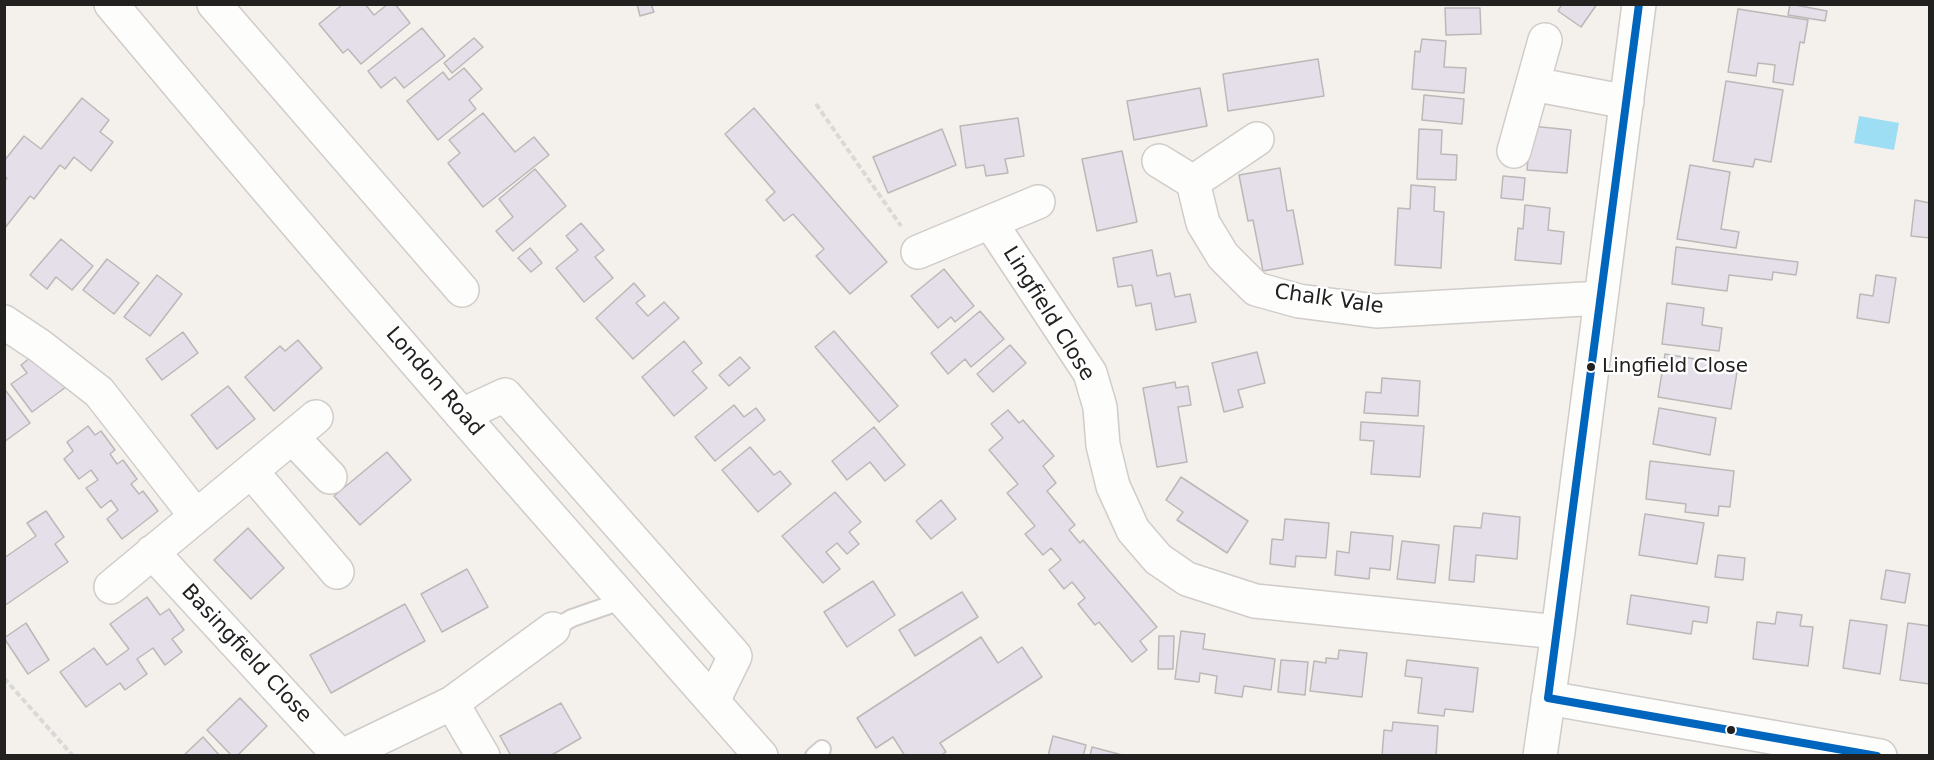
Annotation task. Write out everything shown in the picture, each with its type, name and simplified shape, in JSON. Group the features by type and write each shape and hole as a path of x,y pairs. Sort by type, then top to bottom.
{"street":[{"name":"London Road","path":"111,4 204,116 462,416 761,756"},
{"path":"214,4 462,290"},
{"path":"1540,756 1639,4"},
{"path":"1514,151 1545,40"},
{"path":"1533,84 1627,102"},
{"path":"1159,161 1193,182 1257,139"},
{"name":"Chalk Vale","path":"1193,182 1203,223 1223,256 1256,289 1299,301 1376,311 1600,298"},
{"name":"Lingfield Close","path":"918,252 1038,202"},
{"name":"Lingfield Close","path":"990,222 1090,373 1100,407 1104,445 1113,486 1133,530 1158,559 1187,579 1255,601 1558,632"},
{"path":"4,322 40,346 99,392 196,516"},
{"path":"462,416 505,395 735,656 713,701"},
{"path":"111,587 304,427 330,477"},
{"path":"251,471 337,572"},
{"name":"Basingfield Close","path":"152,552 341,756 452,703 553,629"},
{"path":"1548,698 1865,755"},
{"path":"452,703 483,756"}],"lane":[{"path":"553,629 572,618 624,600"}],"path":[{"path":"816,104 918,252"},
{"path":"4,678 74,756"}],"water":[{"path":"1859,116 1899,123 1894,150 1854,143"}],"building":[{"path":"343,4 365,4 374,15 388,4 395,4 410,23 361,64 348,49 343,53 319,24"},
{"path":"637,4 651,4 654,12 640,16"},
{"path":"1562,4 1597,4 1581,27 1558,11"},
{"path":"1790,4 1827,11 1825,21 1788,15"},
{"path":"1445,8 1480,8 1481,34 1446,35"},
{"path":"1738,9 1808,20 1804,43 1800,42 1793,85 1773,82 1775,65 1758,63 1756,76 1728,72"},
{"path":"422,28 445,56 404,88 395,77 381,88 368,71"},
{"path":"474,38 483,47 452,73 444,63"},
{"path":"1422,39 1446,41 1444,67 1466,68 1464,93 1412,89 1415,51 1420,52"},
{"path":"1318,59 1324,96 1228,111 1223,74"},
{"path":"464,68 482,89 469,100 476,109 438,140 407,101 443,72 449,80"},
{"path":"1726,81 1783,90 1771,162 1755,159 1753,167 1713,161"},
{"path":"1200,88 1207,126 1134,140 1127,101"},
{"path":"1424,95 1464,99 1462,124 1422,120"},
{"path":"82,98 109,120 100,132 113,142 91,171 74,157 65,169 60,165 34,199 30,196 4,229 4,182 7,178 4,176 4,161 24,136 41,149"},
{"path":"754,108 887,262 850,294 816,256 824,249 793,214 784,221 766,200 775,192 725,134"},
{"path":"483,113 515,152 534,137 549,155 483,207 448,163 460,153 449,140"},
{"path":"1018,118 1024,156 1005,159 1008,173 986,176 984,165 966,168 960,126"},
{"path":"1531,126 1571,130 1567,173 1527,170"},
{"path":"942,129 956,165 888,193 873,157"},
{"path":"1419,129 1442,130 1441,154 1457,155 1456,180 1417,179"},
{"path":"1122,151 1137,222 1097,231 1082,159"},
{"path":"1690,165 1730,172 1721,229 1739,232 1736,248 1677,239"},
{"path":"1280,168 1287,211 1293,210 1303,264 1263,271 1253,220 1248,221 1239,175"},
{"path":"535,169 566,206 513,251 496,231 513,217 499,199"},
{"path":"1503,176 1525,178 1523,200 1501,198"},
{"path":"1411,185 1435,187 1434,211 1444,212 1441,268 1395,265 1398,208 1410,209"},
{"path":"1915,200 1930,203 1930,238 1911,236"},
{"path":"1525,205 1550,208 1548,230 1564,232 1561,264 1515,260 1518,228 1523,229"},
{"path":"581,223 604,250 595,257 613,278 584,302 556,268 578,250 566,236"},
{"path":"61,239 93,266 72,290 56,277 47,289 30,275"},
{"path":"1676,247 1798,262 1796,275 1773,272 1772,280 1729,275 1727,291 1672,284"},
{"path":"530,248 542,263 531,272 518,258"},
{"path":"1152,250 1157,276 1170,273 1175,297 1190,294 1196,322 1156,330 1151,303 1136,306 1132,285 1118,287 1113,258"},
{"path":"107,259 139,283 114,314 83,290"},
{"path":"944,269 974,306 955,322 951,317 938,328 911,296"},
{"path":"157,275 182,294 150,336 124,317"},
{"path":"1876,275 1896,278 1889,323 1857,318 1860,294 1873,296"},
{"path":"634,283 645,296 636,303 648,316 664,302 679,318 633,359 596,318"},
{"path":"1667,303 1704,308 1702,325 1722,328 1719,351 1662,344"},
{"path":"980,311 1004,339 971,367 965,359 948,374 931,353"},
{"path":"834,331 898,406 879,422 815,347"},
{"path":"183,332 198,353 162,380 146,359"},
{"path":"298,340 322,368 274,411 245,377 280,346 285,351"},
{"path":"684,341 702,363 692,371 707,388 674,416 642,377"},
{"path":"1010,345 1026,363 993,392 977,374"},
{"path":"40,350 66,387 32,412 11,384 27,373 21,365"},
{"path":"1257,352 1265,383 1238,390 1243,407 1224,412 1212,363"},
{"path":"1665,354 1738,366 1731,409 1658,397"},
{"path":"740,357 750,368 729,386 719,375"},
{"path":"1382,378 1420,381 1418,416 1364,413 1366,392 1381,393"},
{"path":"1175,382 1176,388 1188,386 1191,405 1178,407 1187,462 1157,467 1143,388"},
{"path":"228,386 255,419 217,449 191,415"},
{"path":"6,391 30,423 4,442 4,392"},
{"path":"734,405 744,417 756,408 765,420 715,461 695,437"},
{"path":"1659,408 1716,418 1710,455 1653,444"},
{"path":"1008,410 1019,423 1023,420 1054,456 1043,466 1056,483 1047,491 1075,525 1069,530 1080,543 1083,540 1157,627 1140,641 1147,650 1132,662 1099,622 1095,625 1078,604 1085,598 1072,582 1064,589 1049,570 1061,560 1051,548 1043,555 1025,534 1035,526 1007,493 1018,484 989,450 1003,438 991,424"},
{"path":"1361,422 1424,426 1420,477 1371,474 1374,441 1360,440"},
{"path":"88,426 95,435 101,431 115,450 110,454 117,464 123,460 137,479 131,484 139,494 143,491 158,511 122,539 107,519 118,510 111,500 101,508 86,488 98,480 91,470 79,479 64,459 73,451 67,442"},
{"path":"874,427 905,465 885,481 870,462 847,480 832,461"},
{"path":"750,447 774,475 780,471 791,484 758,512 722,470"},
{"path":"387,452 411,480 360,525 334,496"},
{"path":"1650,461 1734,471 1730,507 1719,506 1718,516 1685,512 1686,504 1646,499"},
{"path":"1181,477 1248,521 1227,553 1177,520 1183,512 1166,500"},
{"path":"835,492 861,522 849,532 859,544 847,554 837,543 826,552 840,569 823,583 782,536"},
{"path":"941,500 956,519 931,539 916,521"},
{"path":"46,511 64,537 55,544 68,562 4,606 4,558 36,536 27,523"},
{"path":"1483,513 1520,517 1517,559 1476,555 1474,582 1449,580 1454,526 1481,528"},
{"path":"1645,514 1704,523 1697,564 1639,555"},
{"path":"1285,519 1329,523 1326,558 1296,556 1295,567 1270,564 1272,539 1283,540"},
{"path":"248,528 284,568 251,599 214,560"},
{"path":"1351,532 1393,536 1390,570 1370,568 1369,579 1335,575 1337,551 1349,553"},
{"path":"1402,541 1439,545 1435,583 1397,579"},
{"path":"1718,555 1745,558 1743,580 1715,577"},
{"path":"467,569 488,607 442,632 421,594"},
{"path":"1886,570 1910,574 1905,603 1881,599"},
{"path":"873,581 895,615 847,647 824,612"},
{"path":"962,592 978,617 915,656 899,630"},
{"path":"1631,595 1709,607 1707,623 1693,621 1691,634 1627,624"},
{"path":"147,597 160,615 169,609 184,630 172,639 182,652 165,665 153,648 137,659 147,674 125,690 120,683 86,707 60,672 94,648 107,665 129,649 110,624"},
{"path":"405,604 425,641 331,693 310,655"},
{"path":"1777,612 1802,615 1800,626 1813,627 1808,666 1753,659 1757,622 1775,624"},
{"path":"1850,620 1887,625 1880,674 1843,668"},
{"path":"26,623 49,660 28,674 4,638"},
{"path":"1908,623 1930,626 1930,684 1900,680"},
{"path":"1181,631 1205,634 1203,649 1275,659 1271,690 1244,686 1242,697 1215,693 1217,676 1200,673 1199,682 1175,679"},
{"path":"1159,636 1174,636 1173,669 1158,669"},
{"path":"981,637 998,663 1022,647 1042,677 940,743 946,752 940,756 905,756 893,737 876,748 857,718"},
{"path":"1339,650 1367,653 1362,697 1310,691 1314,661 1326,663 1326,658 1338,659"},
{"path":"1281,660 1308,662 1305,695 1278,692"},
{"path":"1407,660 1478,668 1473,712 1445,709 1444,716 1418,713 1422,678 1405,676"},
{"path":"240,698 267,726 237,756 232,756 207,730"},
{"path":"561,703 581,738 550,756 511,756 500,736"},
{"path":"1393,722 1438,726 1436,756 1382,756 1384,730 1392,731"},
{"path":"1053,736 1086,745 1083,756 1048,756"},
{"path":"203,737 220,756 183,756"},
{"path":"1092,747 1126,756 1090,756"}],"transit line":[{"path":"1639,4 1548,698 1877,756"}],"place":[{"name":"Lingfield Close","path":"1591,367"}]}
